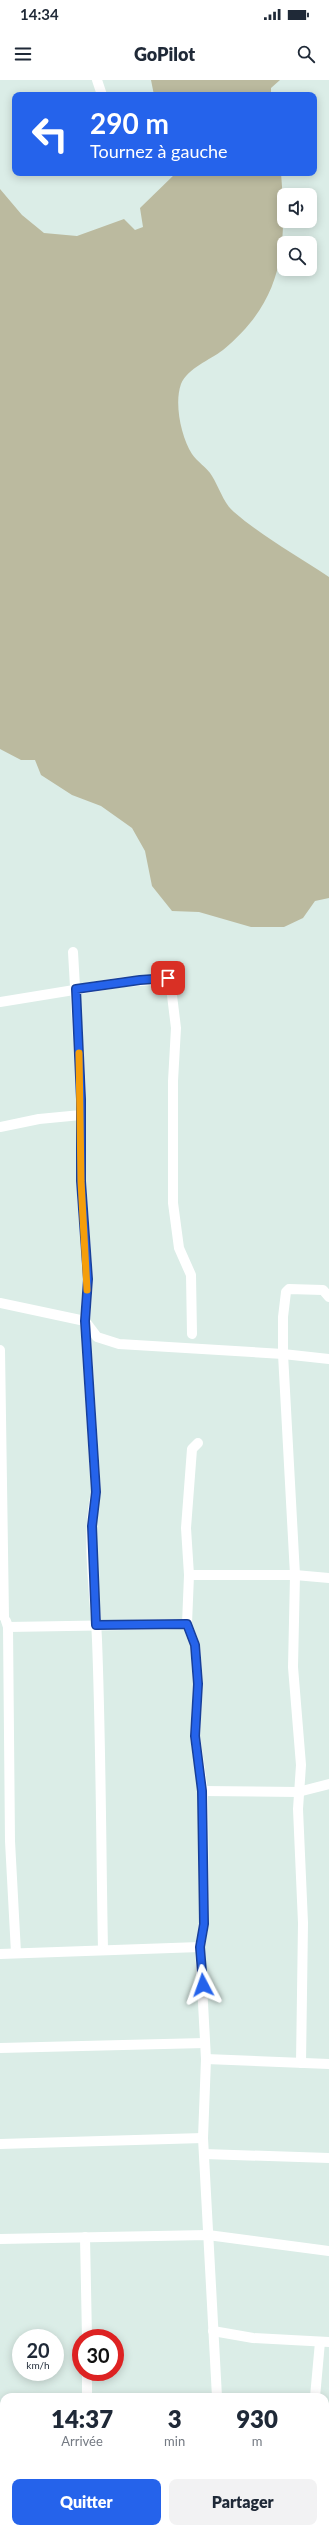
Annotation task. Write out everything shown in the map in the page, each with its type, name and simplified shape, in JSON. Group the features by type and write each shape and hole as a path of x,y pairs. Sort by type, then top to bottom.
{"street":[{"path":"97,80 101,92"},
{"path":"73,952 81,1115 81,1181 88,1279 85,1321 96,1492 92,1526 96,1625 103,1950"},
{"path":"0,1002 146,979 167,978 171,982 176,1028 173,1081 174,1203 178,1242 190,1276 192,1334"},
{"path":"0,1127 39,1118 81,1115"},
{"path":"301,2063 303,1923 298,1792 300,1765 293,1667 295,1575 283,1354 284,1317 287,1290 291,1288 320,1289 326,1291 329,1297"},
{"path":"0,1303 85,1321 97,1337 119,1344 283,1354 329,1359"},
{"path":"0,1350 4,1621 9,1712 10,1841 16,1953"},
{"path":"198,1443 192,1449 186,1528 189,1575 187,1624 195,1645 198,1684 195,1736 202,1791 204,1924 200,1947 206,2058 203,2138 217,2393"},
{"path":"189,1575 295,1575 329,1578"},
{"path":"4,1621 96,1625 187,1624"},
{"path":"0,1723 9,1712"},
{"path":"202,1791 298,1792 329,1784"},
{"path":"0,1954 200,1947"},
{"path":"0,2048 205,2043"},
{"path":"206,2058 329,2064"},
{"path":"0,2144 203,2138"},
{"path":"204,2154 329,2158"},
{"path":"0,2239 208,2235 329,2251"},
{"path":"86,2237 87,2329"},
{"path":"213,2331 253,2338 324,2342 317,2393"},
{"path":"87,2381 87,2393"}],"green space":[{"path":"151,80 280,80 271,88 271,92 153,92"},
{"path":"173,176 281,176 282,188 277,188 277,228 283,228 282,236 277,236 277,270 270,291 259,312 243,331 223,350 194,369 184,378 181,384 178,401 180,420 188,447 194,457 205,467 215,480 230,509 268,538 329,577 329,898 315,901 303,918 284,927 251,927 199,912 172,911 152,886 145,851 132,828 101,806 72,795 41,775 35,760 21,760 0,749 0,189 22,215 44,233 77,236 124,219 135,230 143,227 140,208"}],"slow traffic":[{"path":"79,1053 82,1149 81,1181 88,1279 87,1290"}],"route":[{"path":"168,978 123,982 76,989 81,1099 81,1181 88,1279 85,1321 96,1492 92,1511 92,1571 96,1625 187,1624 195,1645 198,1684 195,1736 202,1791 204,1924 200,1947 203,1985"}]}
